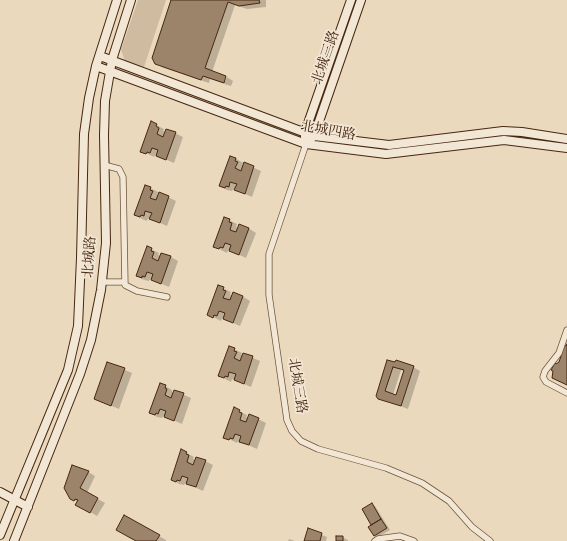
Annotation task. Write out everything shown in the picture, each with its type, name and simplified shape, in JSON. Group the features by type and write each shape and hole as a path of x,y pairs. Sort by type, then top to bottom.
{"main road":[{"name":"北城路","path":"0,535 68,370 78,326 84,134 89,98 96,66 117,0"},
{"name":"北城路","path":"14,541 80,374 91,340 102,282 106,243 104,165 105,101 109,70 131,0"},
{"name":"北城三路","path":"306,144 305,132 351,0"},
{"name":"北城三路","path":"306,144 314,136 361,0"},
{"name":"北城四路","path":"100,56 314,136 369,144 389,145 504,131 522,132 567,139"},
{"name":"北城四路","path":"96,66 306,144 386,154 504,140 567,148"},
{"path":"0,492 28,507"}],"street":[{"name":"北城三路","path":"306,144 269,254 269,296 287,420 292,431 301,441 318,449 386,468 422,483 449,501 472,527 490,541"},
{"path":"104,165 119,169 123,177 125,285 137,291 167,297"},
{"path":"102,282 124,282"},
{"path":"567,330 559,353 545,371 543,377 546,382 567,393"},
{"path":"375,541 378,539 400,536 414,541"}],"shaded area":[{"path":"138,0 166,0 144,67 125,61 121,50"}],"building":[{"path":"171,0 259,0 260,3 239,6 228,2 205,68 226,76 224,83 203,76 201,80 155,64 152,58"},
{"path":"151,121 157,124 156,126 159,128 157,134 163,137 166,129 176,132 166,160 156,156 158,150 152,148 150,153 147,152 146,154 140,152"},
{"path":"230,156 236,158 235,161 238,162 235,168 241,171 244,162 254,166 245,194 234,190 237,184 230,182 229,187 226,186 225,188 219,186"},
{"path":"145,185 151,187 150,190 153,191 150,198 156,200 159,192 169,196 160,223 149,219 152,213 145,211 144,216 141,215 140,217 134,215"},
{"path":"224,217 230,219 229,222 232,223 230,230 236,232 239,224 249,228 239,255 229,251 231,245 225,243 223,248 220,247 219,249 213,247"},
{"path":"147,246 152,248 151,251 154,252 152,258 158,261 161,253 171,256 161,284 151,280 153,274 147,272 145,277 142,276 142,278 136,276"},
{"path":"218,285 224,287 223,290 226,291 223,298 230,300 233,292 243,296 233,323 223,319 225,313 219,311 217,316 214,315 213,318 207,315"},
{"path":"567,344 567,385 552,378 553,371 551,370 555,363 556,364 559,362 562,353 560,352 564,345 566,346"},
{"path":"229,346 235,348 234,351 237,352 234,358 240,361 243,353 253,356 244,384 234,380 236,374 229,372 228,377 225,376 224,378 218,376"},
{"path":"387,360 395,362 396,360 414,366 401,406 378,399 376,396","holes":["393,367 404,370 396,395 385,391"]},
{"path":"107,362 125,368 111,406 94,399"},
{"path":"160,383 166,385 165,388 167,389 165,395 171,398 174,390 184,393 174,421 164,417 166,411 160,409 158,414 156,413 155,415 149,413"},
{"path":"234,407 242,413 240,420 246,422 249,414 259,418 249,445 239,442 241,436 235,434 233,439 230,438 229,440 223,438"},
{"path":"181,449 189,455 187,462 193,465 196,457 206,460 196,487 186,484 188,478 182,476 180,481 177,480 176,482 171,480"},
{"path":"72,465 89,471 80,488 98,498 90,513 75,505 78,500 75,499 74,501 70,499 64,488"},
{"path":"372,503 381,519 371,525 362,509"},
{"path":"124,515 160,535 156,541 136,541 116,530"},
{"path":"381,519 387,528 374,536 368,527"},
{"path":"308,528 322,533 320,541 304,541"},
{"path":"336,536 343,536 343,541 336,541"}]}
